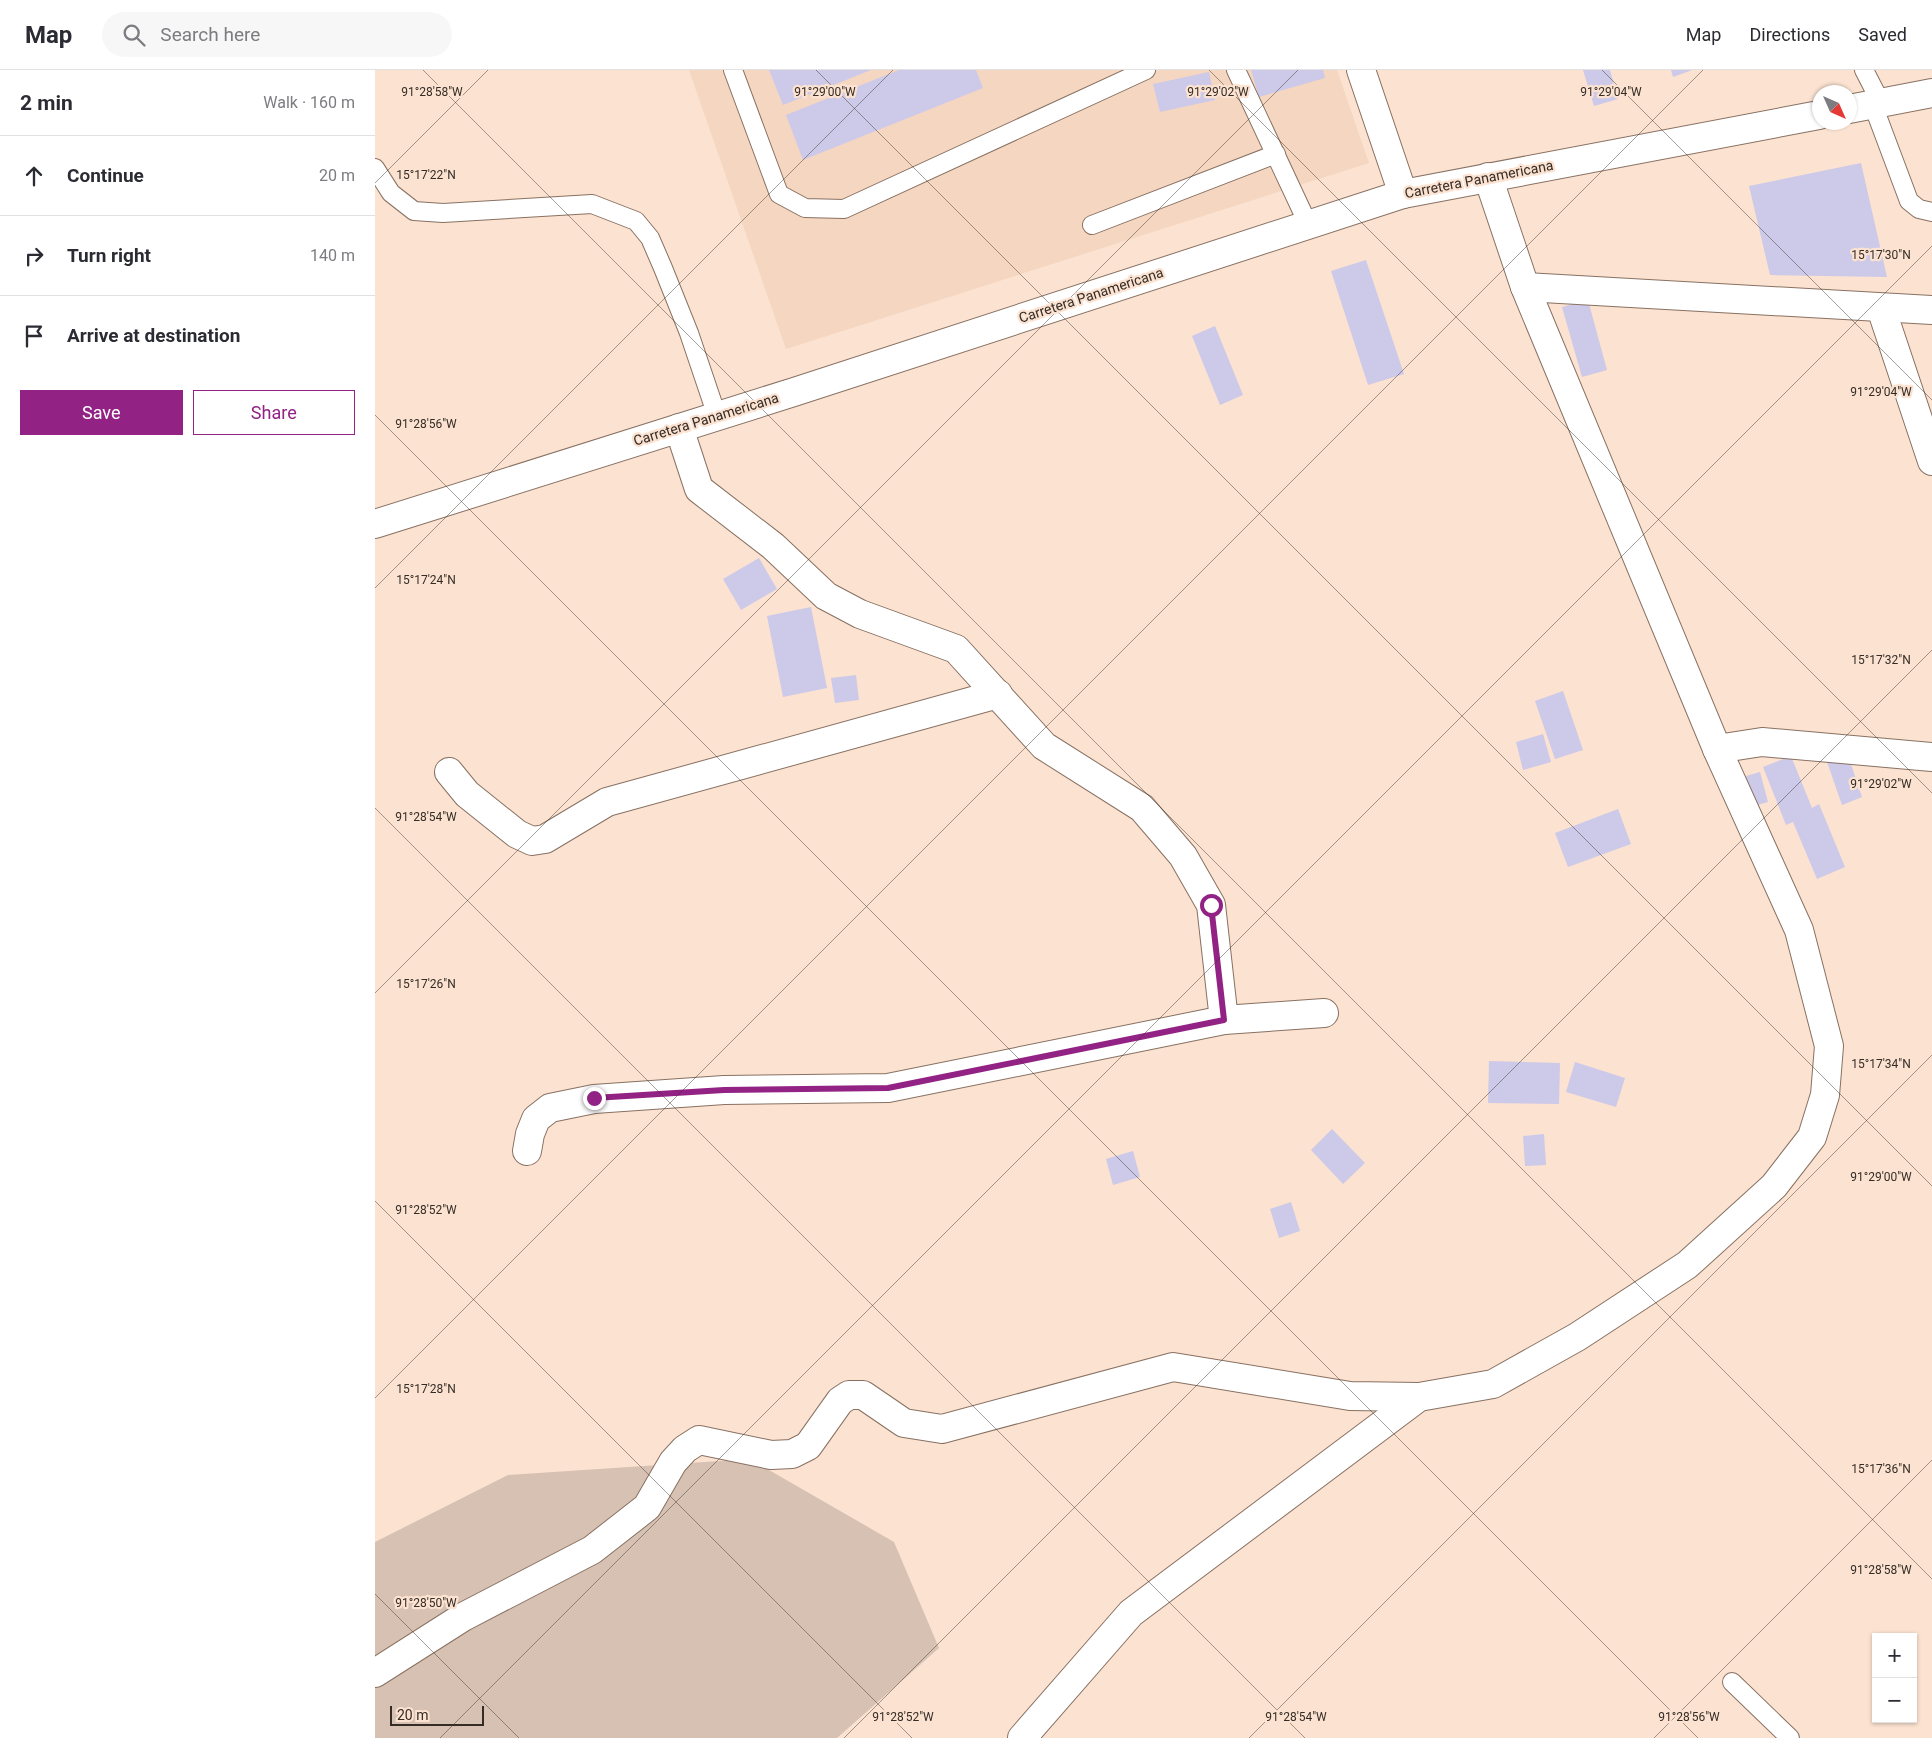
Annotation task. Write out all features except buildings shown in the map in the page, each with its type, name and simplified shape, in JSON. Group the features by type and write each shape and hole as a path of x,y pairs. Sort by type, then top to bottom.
{"main road":[{"path":"1361,70 1403,194"},
{"path":"1868,106 1932,92"},
{"name":"Carretera Panamericana","path":"375,524 717,416 1403,194 1812,116"},
{"path":"375,1674 463,1617 592,1550 647,1507 673,1462 685,1449 699,1440 771,1455 792,1454 808,1446 840,1401 849,1395 863,1395 904,1423 942,1428 1173,1367 1349,1396 1419,1396 1493,1384 1577,1337 1687,1265 1774,1186 1812,1137 1825,1095 1829,1046 1799,930 1717,749 1525,286 1488,177"},
{"path":"1525,286 1932,310"},
{"path":"1881,308 1932,462"},
{"path":"679,428 699,489 773,546 826,596 860,614 956,649 1045,746 1142,808 1183,856 1211,905 1224,1020"},
{"path":"449,772 467,794 517,834 531,841 545,839 607,802 999,694"},
{"path":"1717,749 1762,742 1932,757"},
{"path":"527,1151 530,1134 536,1119 543,1113 550,1108 594,1098 724,1090 888,1088 1224,1020 1324,1013"},
{"path":"1022,1738 1131,1613 1419,1396"}],"lane":[{"path":"733,70 779,194 805,208 845,209 1146,70"},
{"path":"1235,70 1308,224"},
{"path":"1864,70 1868,106 1909,202 1919,209 1932,212"},
{"path":"1092,225 1276,154"},
{"path":"375,168 391,193 415,211 443,213 592,204 636,221 650,238 663,268 689,333 717,416"},
{"path":"1733,1682 1790,1738"}],"shaded area":[{"path":"689,70 1337,70 1369,163 786,349"},
{"path":"750,1459 894,1542 939,1648 837,1738 375,1738 375,1542 508,1475"}],"route":[{"path":"594,1098 724,1090 888,1088 1224,1020 1211,905"}]}
